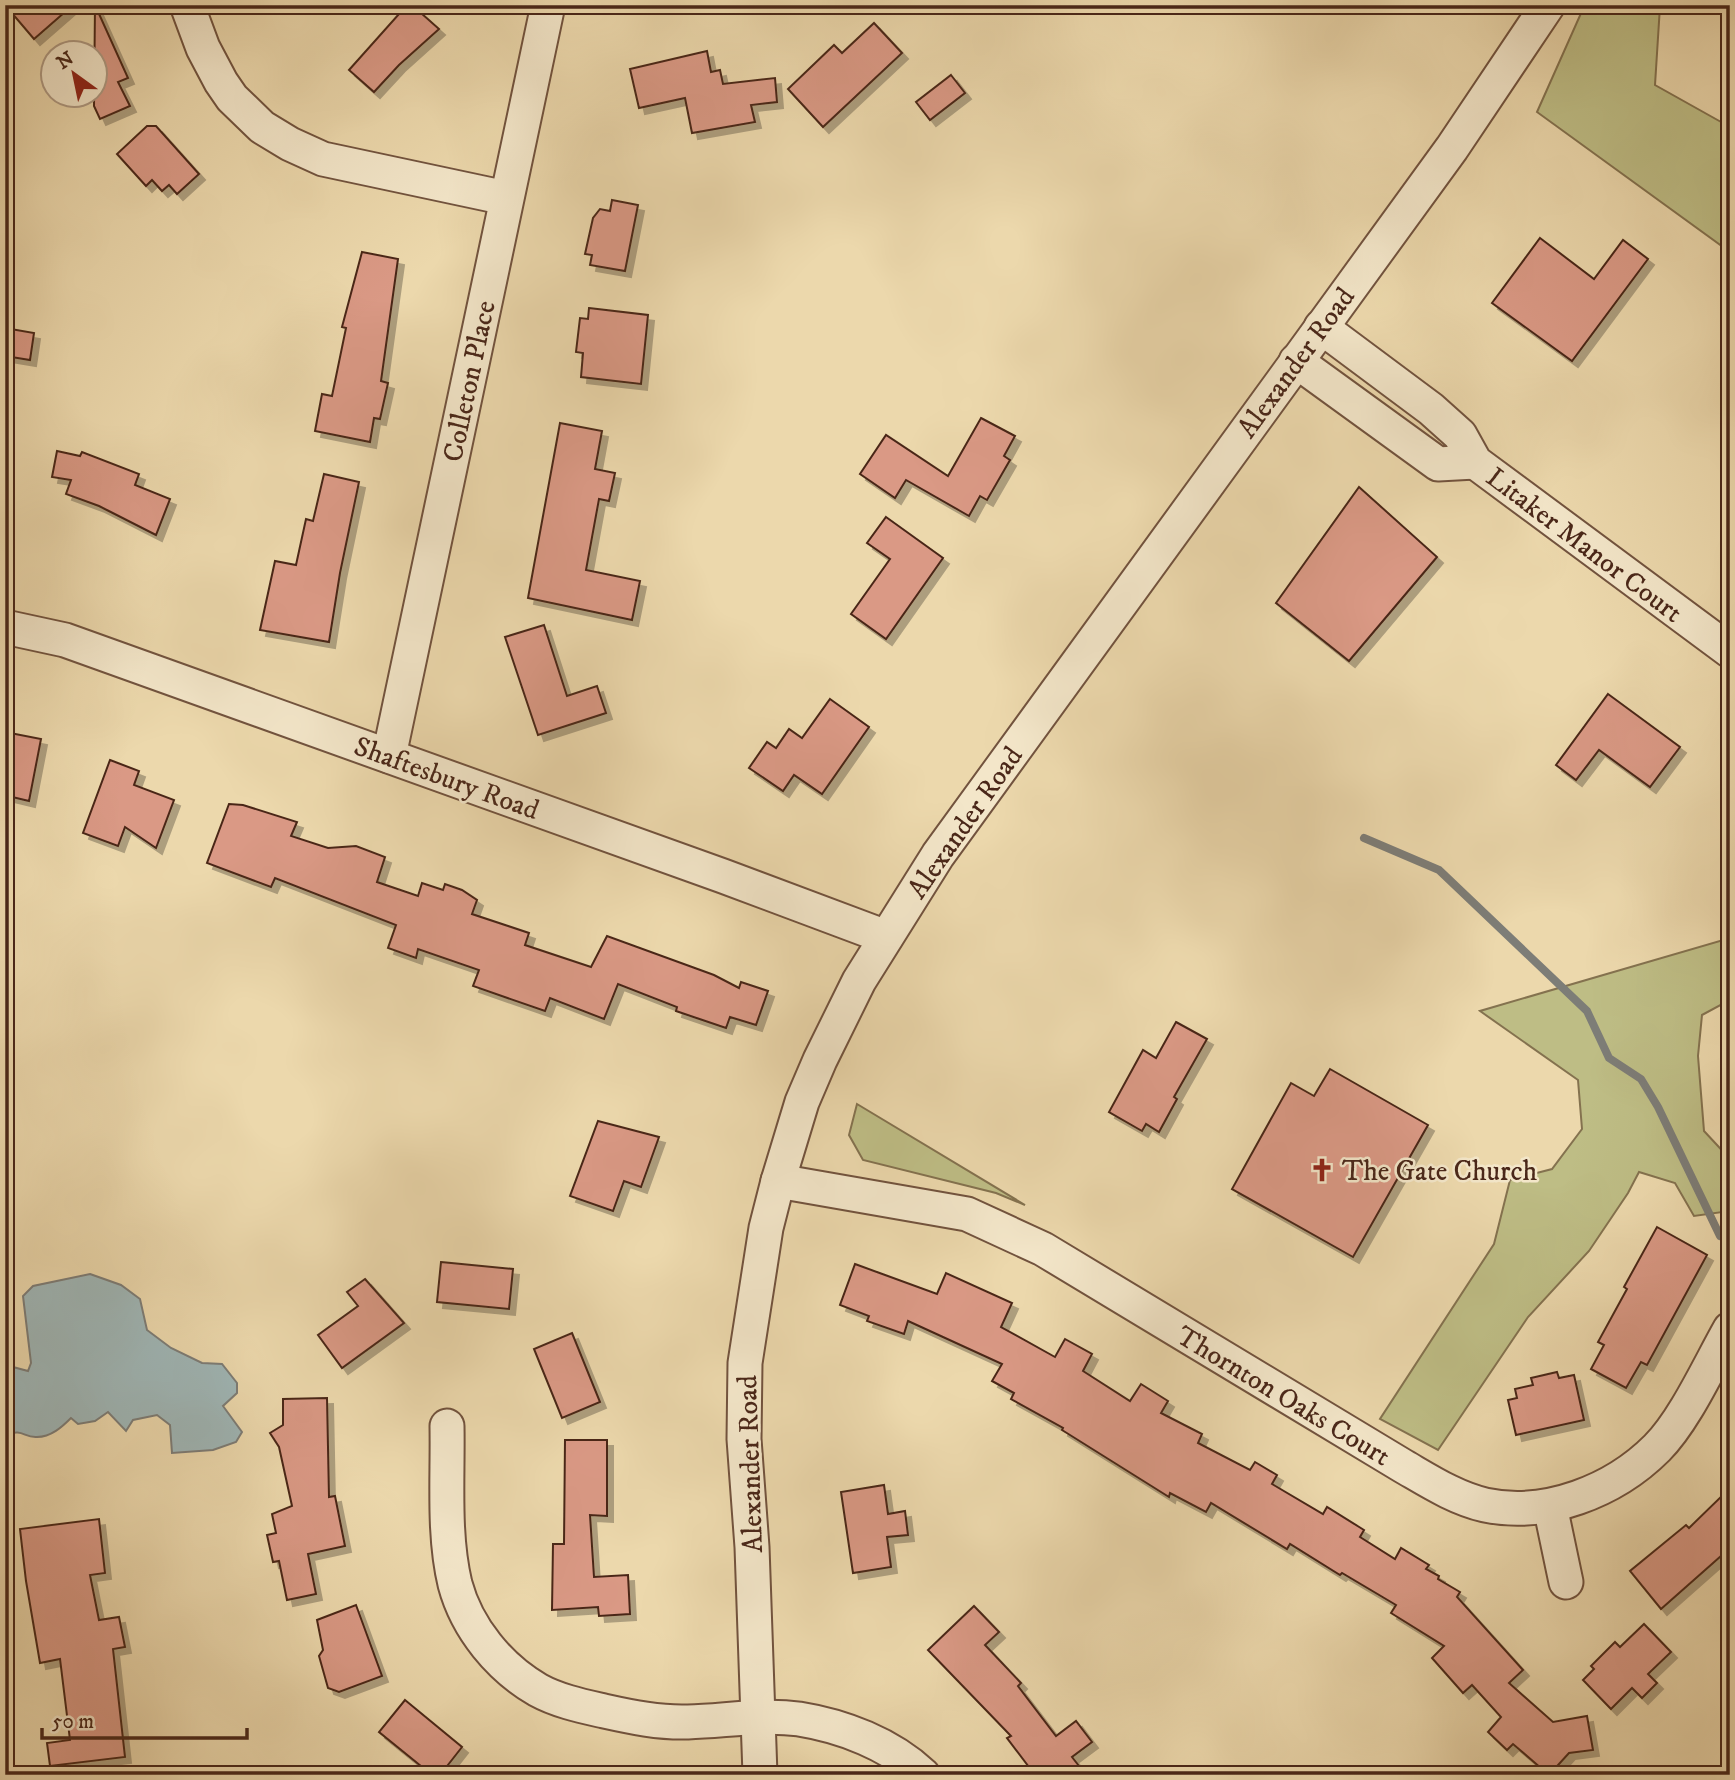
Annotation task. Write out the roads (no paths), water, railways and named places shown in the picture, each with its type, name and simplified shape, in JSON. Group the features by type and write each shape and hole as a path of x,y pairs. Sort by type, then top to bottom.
{"street":[{"path":"187,5 203,48 232,97 262,127 290,144 323,159 506,198"},
{"name":"Colleton Place","path":"388,756 548,5"},
{"name":"Alexander Road","path":"760,1775 752,1547 744,1439 745,1363 766,1228 802,1102 820,1060 859,981 938,855 1452,148 1548,5"},
{"name":"Litaker Manor Court","path":"1321,327 1431,409 1460,435 1475,462 1730,651"},
{"name":"Litaker Manor Court","path":"1296,361 1437,464 1475,462"},
{"name":"Shaftesbury Road","path":"5,627 65,640 886,937"},
{"name":"Thornton Oaks Court","path":"778,1181 967,1214 1043,1249 1282,1395 1454,1494 1486,1505 1519,1508 1549,1506 1589,1493 1625,1474 1658,1447 1686,1408 1730,1329"},
{"path":"447,1426 449,1555 456,1588 471,1623 493,1654 511,1672 551,1696 629,1717 685,1722 798,1719 838,1727 880,1744 923,1775"},
{"path":"1549,1506 1566,1582"}],"water":[{"path":"90,1274 121,1285 140,1299 147,1330 171,1348 202,1363 222,1364 237,1383 237,1393 223,1406 242,1432 236,1442 213,1450 172,1453 170,1425 157,1415 133,1420 126,1431 108,1412 95,1421 78,1424 71,1418 56,1431 42,1437 16,1432 5,1435 5,1359 13,1367 28,1371 31,1363 23,1296 33,1286"}],"waterway":[{"path":"1364,838 1439,870 1587,1011 1609,1058 1641,1079 1658,1107 1720,1236"}],"place":[{"name":"The Gate Church","path":"1322,1170"}]}
